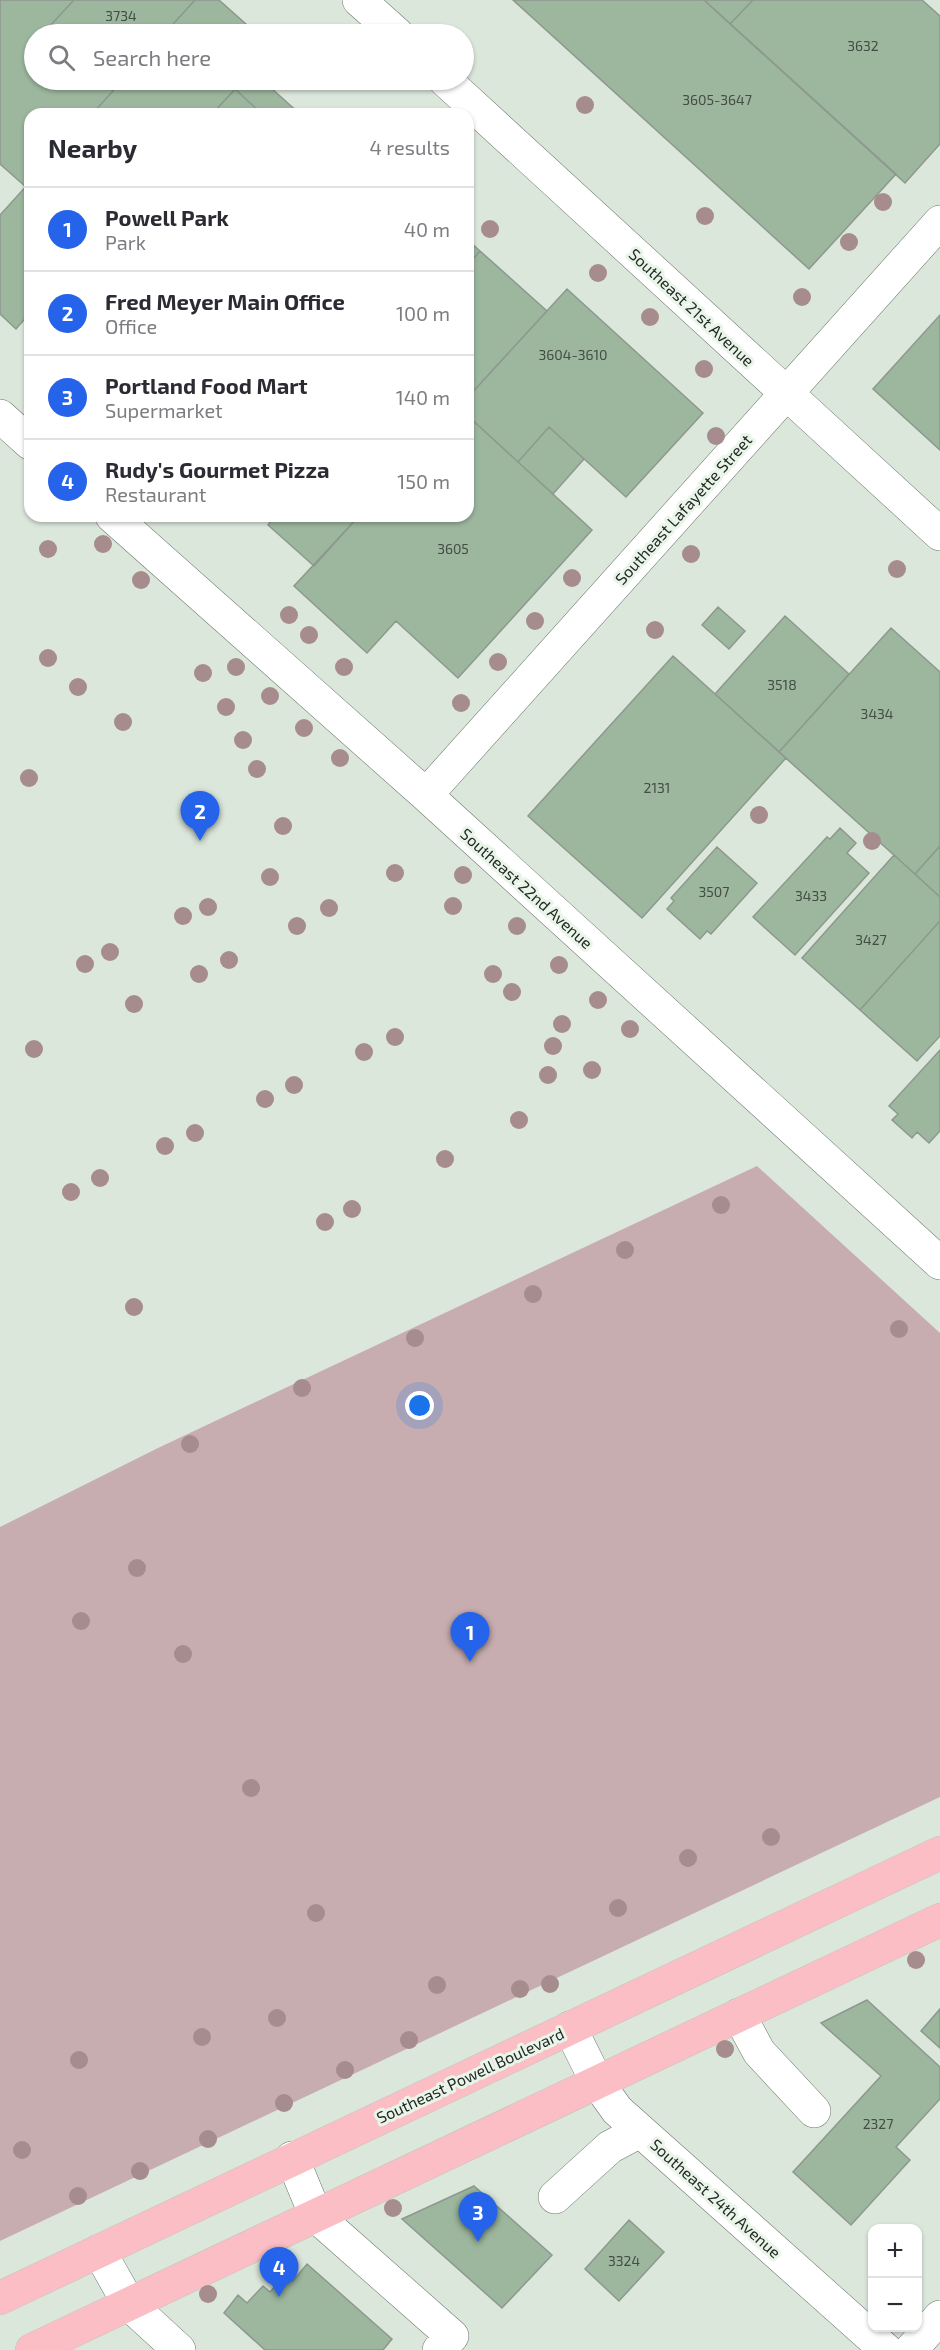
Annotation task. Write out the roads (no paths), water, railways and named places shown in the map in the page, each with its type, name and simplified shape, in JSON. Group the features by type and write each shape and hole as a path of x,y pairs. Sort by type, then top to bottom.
{"main road":[{"name":"Southeast Powell Boulevard","path":"0,2298 940,1853"},
{"path":"32,2350 940,1920"}],"street":[{"path":"359,0 386,24"},
{"name":"Southeast 21st Avenue","path":"456,90 940,534"},
{"name":"Southeast Lafayette Street","path":"426,795 940,222"},
{"path":"0,416 24,438"},
{"name":"Southeast 22nd Avenue","path":"119,522 426,795 940,1263"},
{"path":"739,2015 759,2052 814,2111"},
{"name":"Southeast 24th Avenue","path":"570,2028 597,2082 617,2109 886,2350"},
{"path":"555,2197 610,2147 640,2131"},
{"path":"292,2158 316,2216 452,2336 439,2350"},
{"path":"99,2251 129,2304 179,2350"},
{"path":"910,2350 940,2317"}],"place":[{"name":"Fred Meyer Main Office","path":"200,841"},
{"name":"Powell Park","path":"470,1662"},
{"name":"Portland Food Mart","path":"478,2242"},
{"name":"Rudy's Gourmet Pizza","path":"279,2297"}]}
